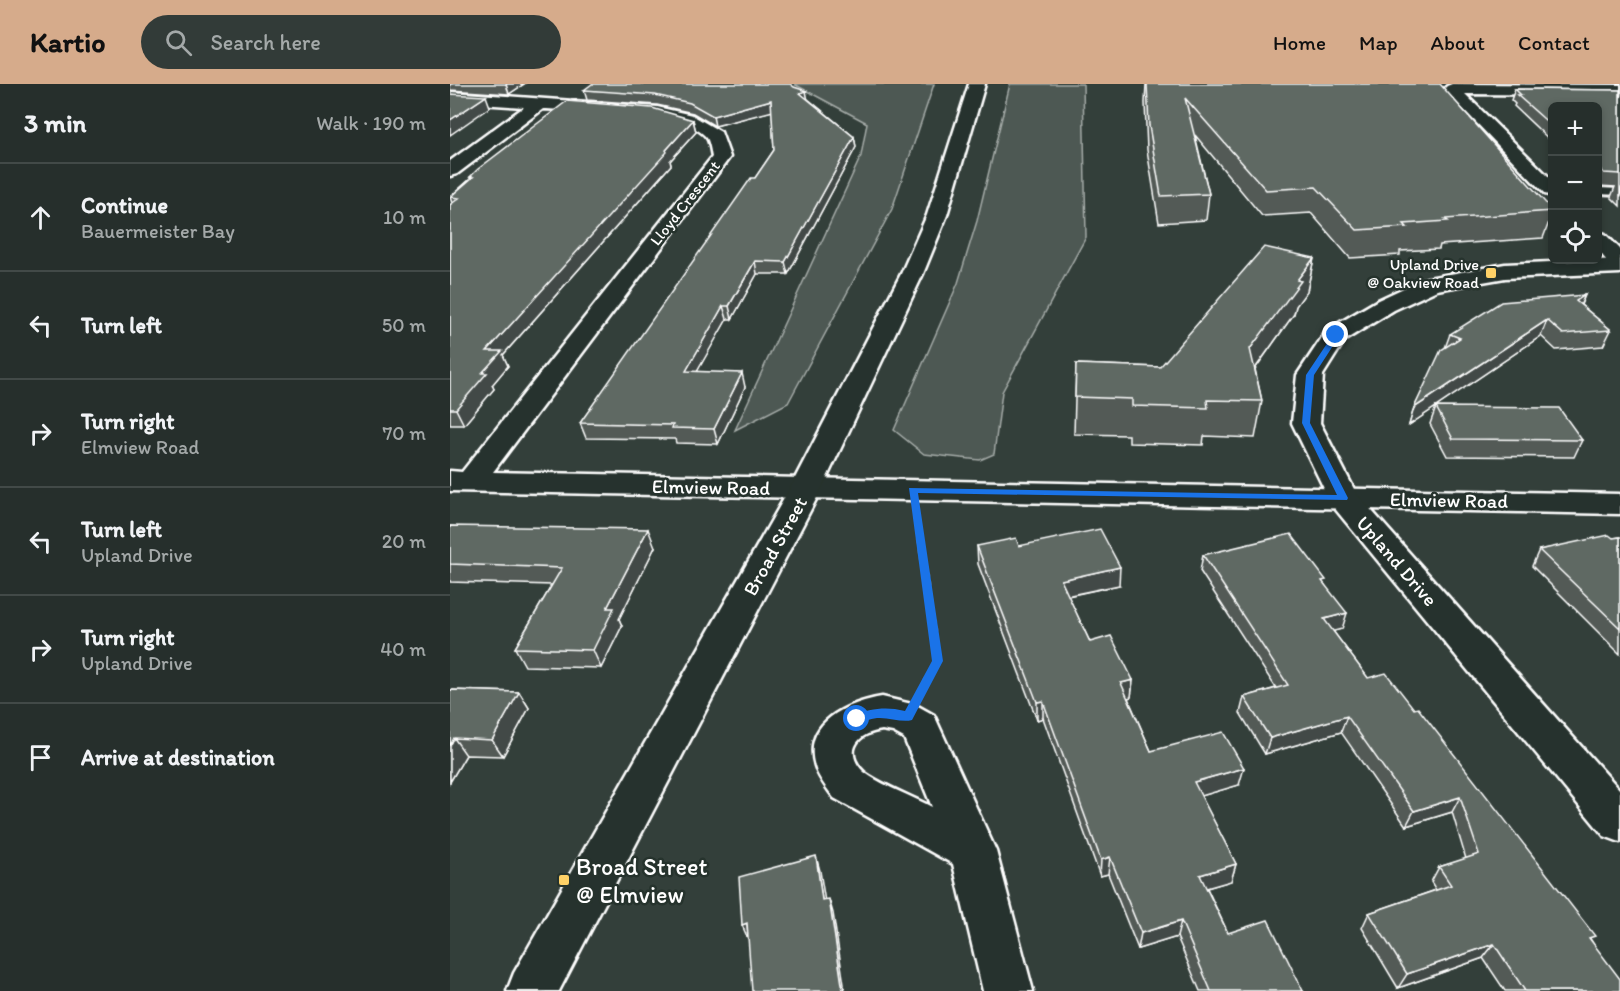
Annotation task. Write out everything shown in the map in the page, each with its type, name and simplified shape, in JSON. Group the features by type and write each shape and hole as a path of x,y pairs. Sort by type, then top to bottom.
{"street":[{"name":"Broad Street","path":"532,991 806,488 912,274 937,215 976,84"},
{"path":"1548,186 1452,89 1620,90"},
{"name":"Lloyd Crescent","path":"450,97 657,112 692,120 715,136 721,157 460,482"},
{"path":"450,170 540,103"},
{"path":"1602,242 1620,261"},
{"name":"Upland Drive","path":"1620,266 1505,271 1431,284 1386,305 1336,335 1310,375 1306,423 1343,498 1620,822"},
{"name":"Elmview Road","path":"460,482 1620,504"},
{"path":"973,852 849,785 837,774 832,752 842,730 857,719 873,713 892,712 908,717 920,727 973,852 1008,991"}],"lane":[{"path":"1602,191 1620,192"}],"path":[{"path":"908,717 938,661 913,490"}],"shaded area":[{"path":"794,84 934,84 892,209 788,403 735,430 861,156 867,123"},
{"path":"1010,84 1083,84 1086,237 1002,392 994,454 980,460 924,454 894,430 958,283 977,221"}],"building":[{"path":"592,84 790,84 806,91 800,93 854,137 785,262 755,261 729,306 723,306 686,371 742,373 714,429 672,428 673,425 580,423 751,178 755,178 774,150 771,100 713,116 690,103 655,95 584,90"},
{"path":"1147,84 1440,84 1548,206 1548,211 1445,219 1448,221 1404,224 1407,227 1357,230 1316,187 1266,190 1185,98 1209,194 1161,196 1149,126"},
{"path":"1515,89 1620,90 1620,174 1602,171 1602,102 1548,102 1548,122 1517,95 1521,95"},
{"path":"450,94 486,96 450,120"},
{"path":"567,101 652,108 693,120 666,150 667,152 487,351 502,351 482,373 487,373 456,409 450,409 450,205 459,198 450,197 473,177 470,177 478,169"},
{"path":"1264,247 1314,258 1297,280 1301,281 1250,349 1262,401 1207,400 1208,408 1132,406 1132,399 1075,397 1076,364 1160,367"},
{"path":"1585,295 1576,301 1611,330 1563,334 1547,320 1414,408 1441,350 1460,338 1450,334 1501,302"},
{"path":"1436,407 1559,408 1582,440 1453,439"},
{"path":"450,526 648,529 607,608 614,608 593,650 515,648 562,568 450,564"},
{"path":"1100,529 1120,567 1061,580 1090,642 1111,636 1133,680 1121,683 1151,751 1223,732 1244,768 1194,782 1236,864 1200,875 1228,933 1268,920 1303,991 1211,991 1181,921 1141,933 1110,857 1101,860 1043,701 1037,702 977,546 1016,538 1019,546"},
{"path":"1291,534 1326,580 1322,581 1347,613 1324,619 1368,678 1386,673 1414,709 1418,708 1595,936 1589,938 1620,979 1620,991 1525,991 1494,944 1407,974 1369,913 1451,885 1439,867 1479,854 1460,797 1414,811 1347,716 1270,738 1244,697 1288,685 1203,555"},
{"path":"1609,535 1613,538 1620,537 1620,628 1539,550"},
{"path":"450,690 519,692 492,740 454,738 450,746"},
{"path":"816,856 822,900 829,899 843,991 752,991 747,923 742,925 739,877"}],"place":[{"name":"Upland Drive @ Oakview Road","path":"1491,273"},
{"name":"Broad Street @ Elmview","path":"564,880"}],"route":[{"path":"857,719 873,713 892,712 908,717 938,661 913,490 1343,498 1306,423 1310,375 1336,335"}]}
